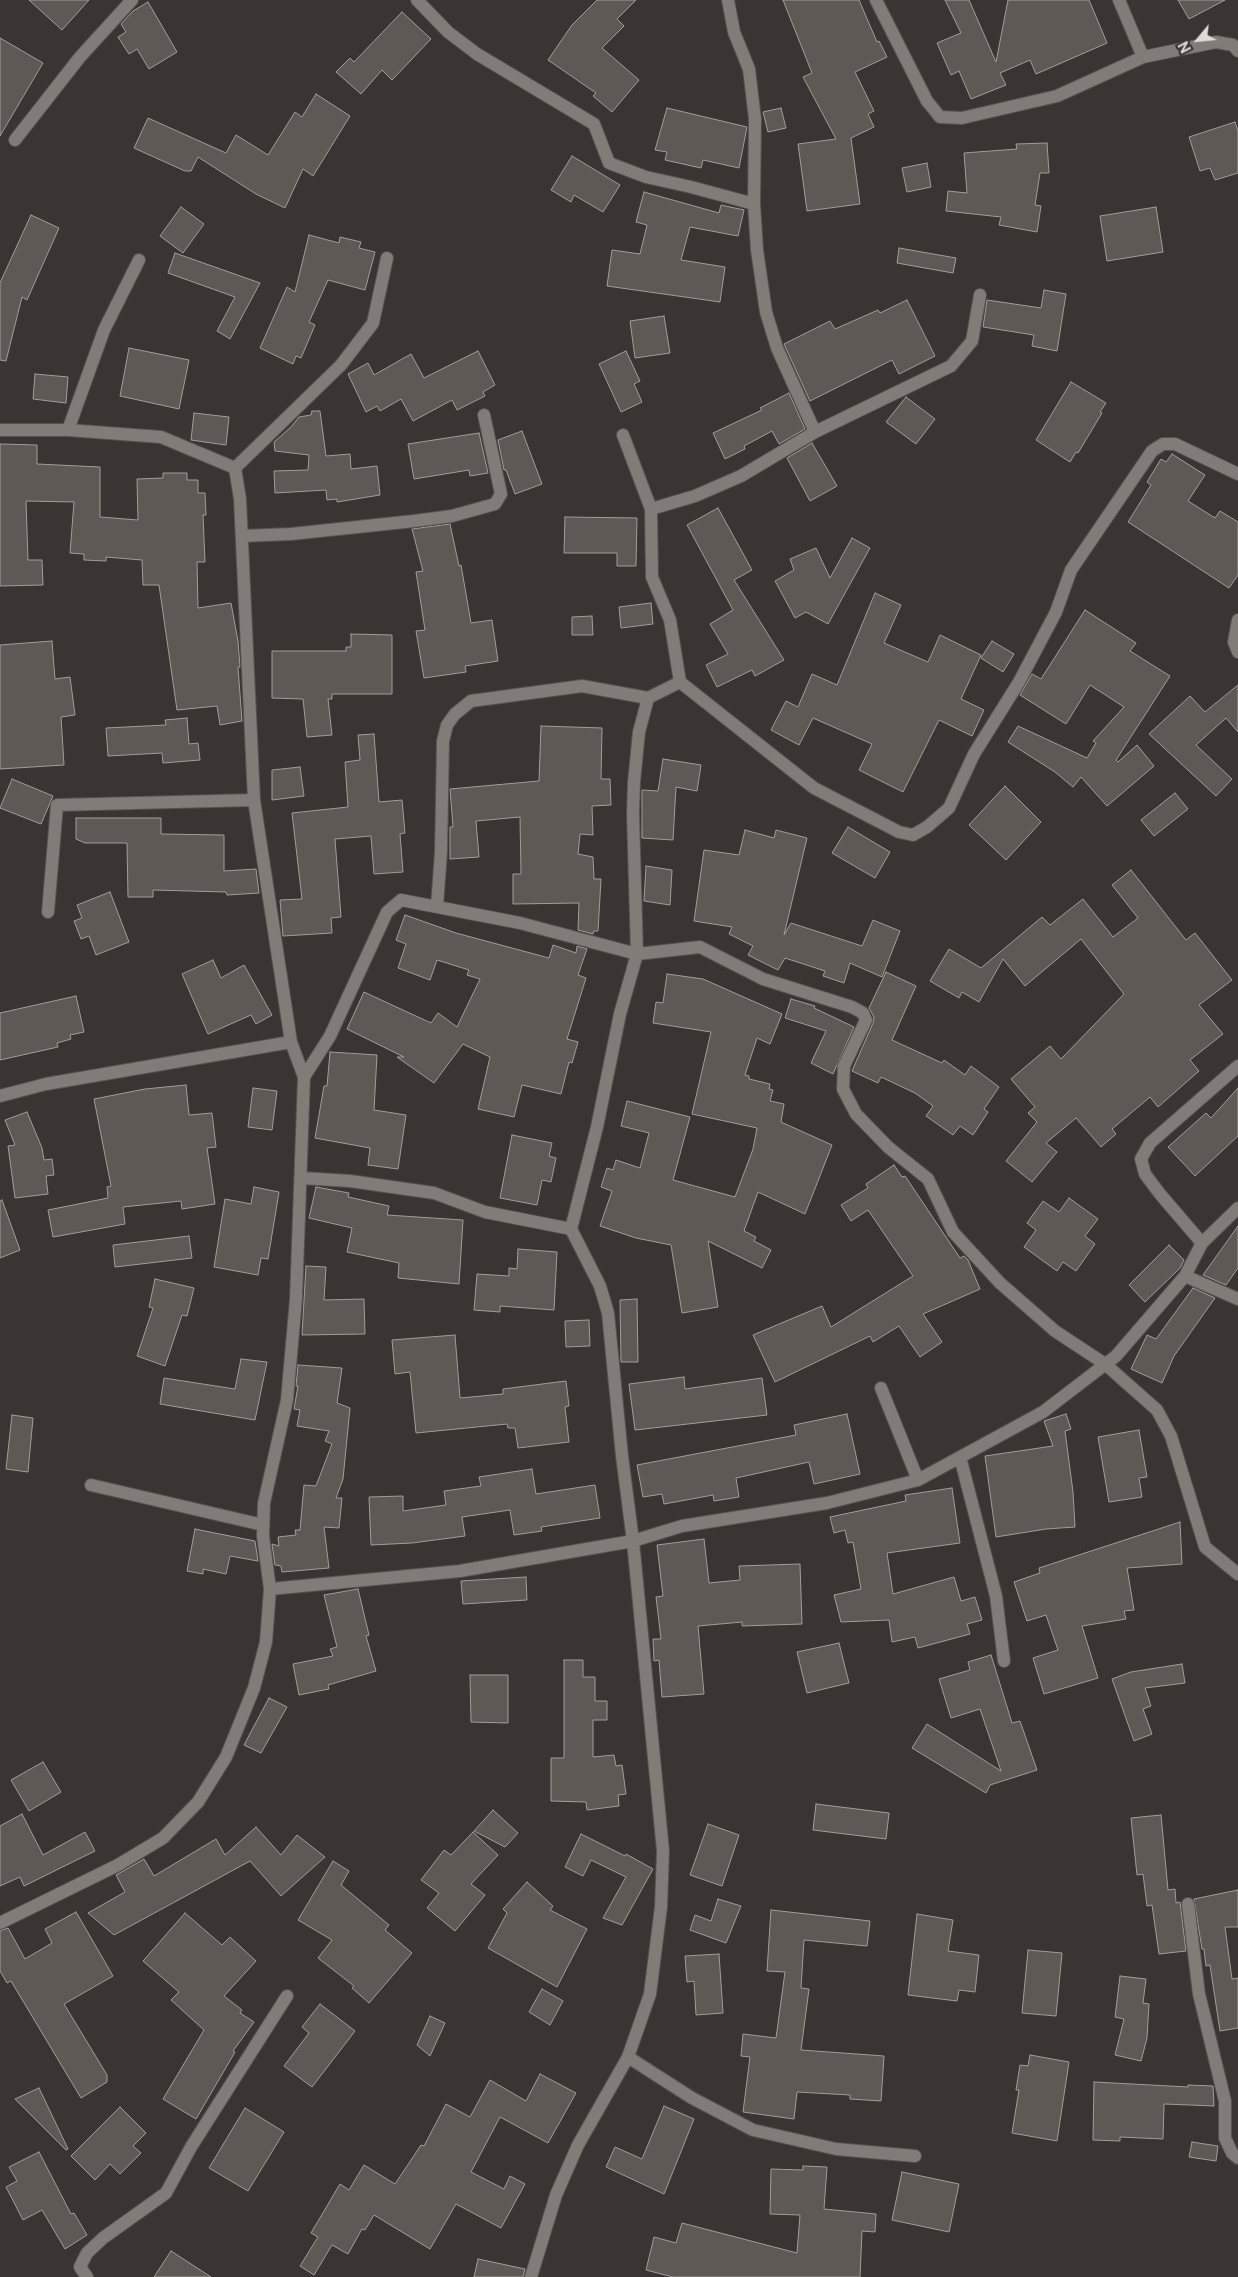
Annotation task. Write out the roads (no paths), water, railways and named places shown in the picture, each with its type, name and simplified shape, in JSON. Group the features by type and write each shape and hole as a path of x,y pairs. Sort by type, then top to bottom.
{"street":[{"path":"15,140 80,57 116,14 132,0"},
{"path":"417,0 448,32 477,54 594,124 609,162 646,177 754,204"},
{"path":"728,0 734,32 750,70 755,137 754,204 757,250 766,312 777,348 815,432"},
{"path":"876,0 927,100 940,116 962,118 1057,96 1143,58 1216,42 1234,45 1238,51"},
{"path":"1120,0 1143,58"},
{"path":"235,468 341,365 373,323 387,258"},
{"path":"68,430 104,330 139,260"},
{"path":"651,509 695,496 741,476 815,432 951,366 972,341 980,295"},
{"path":"242,536 291,534 414,522 469,512 495,504 501,494 484,415"},
{"path":"0,430 68,430 161,438 235,468"},
{"path":"623,435 651,509 652,577 670,620 680,682 814,788 899,832 912,835 928,827 949,808 974,754 1019,682 1056,612 1071,570 1152,451 1163,444 1175,444 1238,474"},
{"path":"0,1923 118,1865 163,1838 198,1802 226,1757 254,1688 266,1642 270,1589 263,1525 264,1503 287,1400 296,1299 302,1178 304,1077 291,1042 254,800 240,499 235,468"},
{"path":"1238,620 1234,642 1238,652"},
{"path":"437,906 441,852 443,741 447,725 454,714 470,702 582,686 648,698 680,682"},
{"path":"531,2277 556,2195 578,2145 628,2057 650,1994 661,1907 663,1851 633,1541 608,1313 600,1286 571,1229 597,1127 620,1014 637,954 633,814 634,782 639,732 648,698"},
{"path":"48,912 57,805 254,800"},
{"path":"304,1077 330,1036 386,912 401,900 520,923 637,954 700,947 763,980 852,1007 863,1013 866,1020 844,1066 842,1089 856,1114 888,1147 928,1178 954,1232 1000,1283 1056,1331 1106,1364 1157,1410 1171,1436 1205,1547 1238,1574"},
{"path":"0,1096 46,1084 291,1042"},
{"path":"1202,1243 1145,1174 1141,1159 1150,1143 1238,1066"},
{"path":"302,1178 350,1181 434,1193 485,1212 571,1229"},
{"path":"270,1589 460,1571 633,1541 682,1526 828,1504 918,1480 1043,1412 1116,1356 1185,1276 1202,1243 1238,1208"},
{"path":"1185,1276 1238,1299"},
{"path":"881,1388 918,1480"},
{"path":"960,1457 996,1596 1004,1660"},
{"path":"91,1485 263,1525"},
{"path":"1188,1904 1199,1994 1225,2101 1224,2138 1232,2154 1238,2158"},
{"path":"87,2277 80,2267 87,2253 103,2238 166,2194 191,2147 287,1996"},
{"path":"628,2057 692,2098 753,2130 836,2148 915,2156"}]}
